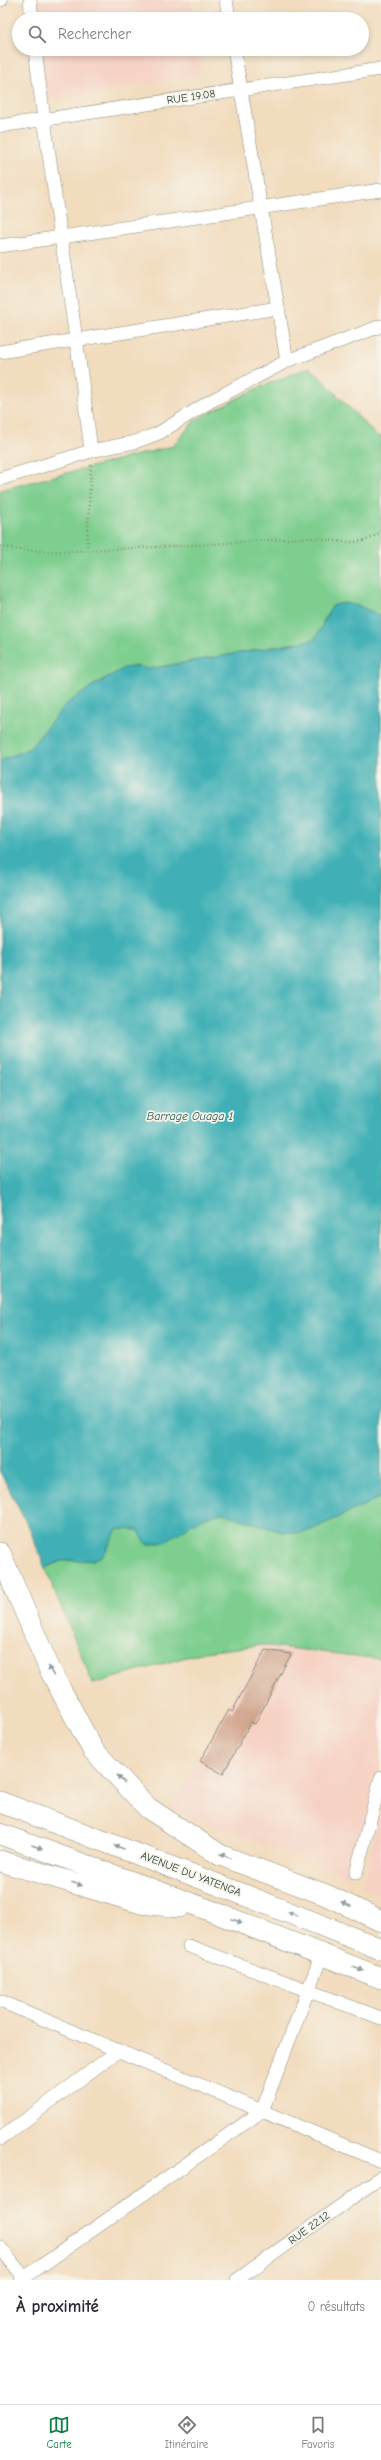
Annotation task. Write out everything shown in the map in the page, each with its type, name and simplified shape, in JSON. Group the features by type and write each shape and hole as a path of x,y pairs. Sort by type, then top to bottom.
{"main road":[{"path":"0,1553 50,1670 93,1750 148,1808 220,1855 326,1895 381,1920"},
{"name":"AVENUE DU YATENGA","path":"0,1802 224,1887 381,1949"},
{"path":"0,1834 209,1910 381,1978"},
{"path":"0,1861 140,1904 209,1910"}],"street":[{"path":"30,0 31,12"},
{"path":"226,0 228,12"},
{"path":"36,56 60,238 78,339 91,451"},
{"path":"235,56 287,361"},
{"name":"RUE 19.08","path":"0,126 44,118 381,69"},
{"path":"0,246 381,190"},
{"path":"0,352 278,308"},
{"path":"0,479 91,451 135,442 159,432 208,402 287,361 381,326"},
{"path":"356,1872 381,1780"},
{"path":"189,1946 381,2018"},
{"path":"0,2247 24,2279 262,2111 322,1954"},
{"path":"0,2001 381,2161"},
{"path":"0,2139 118,2050"},
{"name":"RUE 22.12","path":"237,2280 381,2177"}],"path":[{"path":"87,550 91,451"},
{"path":"0,546 25,550 87,550 309,538 355,543 367,540 381,531"}],"shaded area":[{"path":"28,0 191,0 193,12 30,12"},
{"path":"37,56 199,56 201,75 45,101"},
{"path":"261,1645 381,1659 381,1756 351,1877 171,1809"},
{"path":"381,1807 381,1895 362,1887"}],"green space":[{"path":"310,367 378,437 381,435 381,616 359,606 324,619 320,632 313,640 148,669 136,668 109,676 71,702 49,724 34,744 28,749 16,756 0,761 0,490 173,446 195,420 258,388"},
{"path":"381,1497 381,1659 261,1645 204,1652 93,1684 45,1568 61,1561 93,1560 104,1555 117,1529 138,1530 147,1545 164,1542 202,1517 222,1513 283,1532 311,1530"}],"water":[{"name":"Barrage Ouaga 1","path":"345,603 359,606 381,616 381,1497 311,1530 298,1533 283,1532 222,1513 202,1518 164,1542 147,1545 138,1530 117,1529 104,1555 93,1560 61,1561 45,1568 30,1530 0,1472 0,761 30,748 66,704 91,687 124,668 137,666 148,669 313,640 319,632 333,605"}],"building":[{"path":"265,1650 291,1654 255,1724 251,1722 223,1774 200,1761 229,1710 232,1712"}]}
